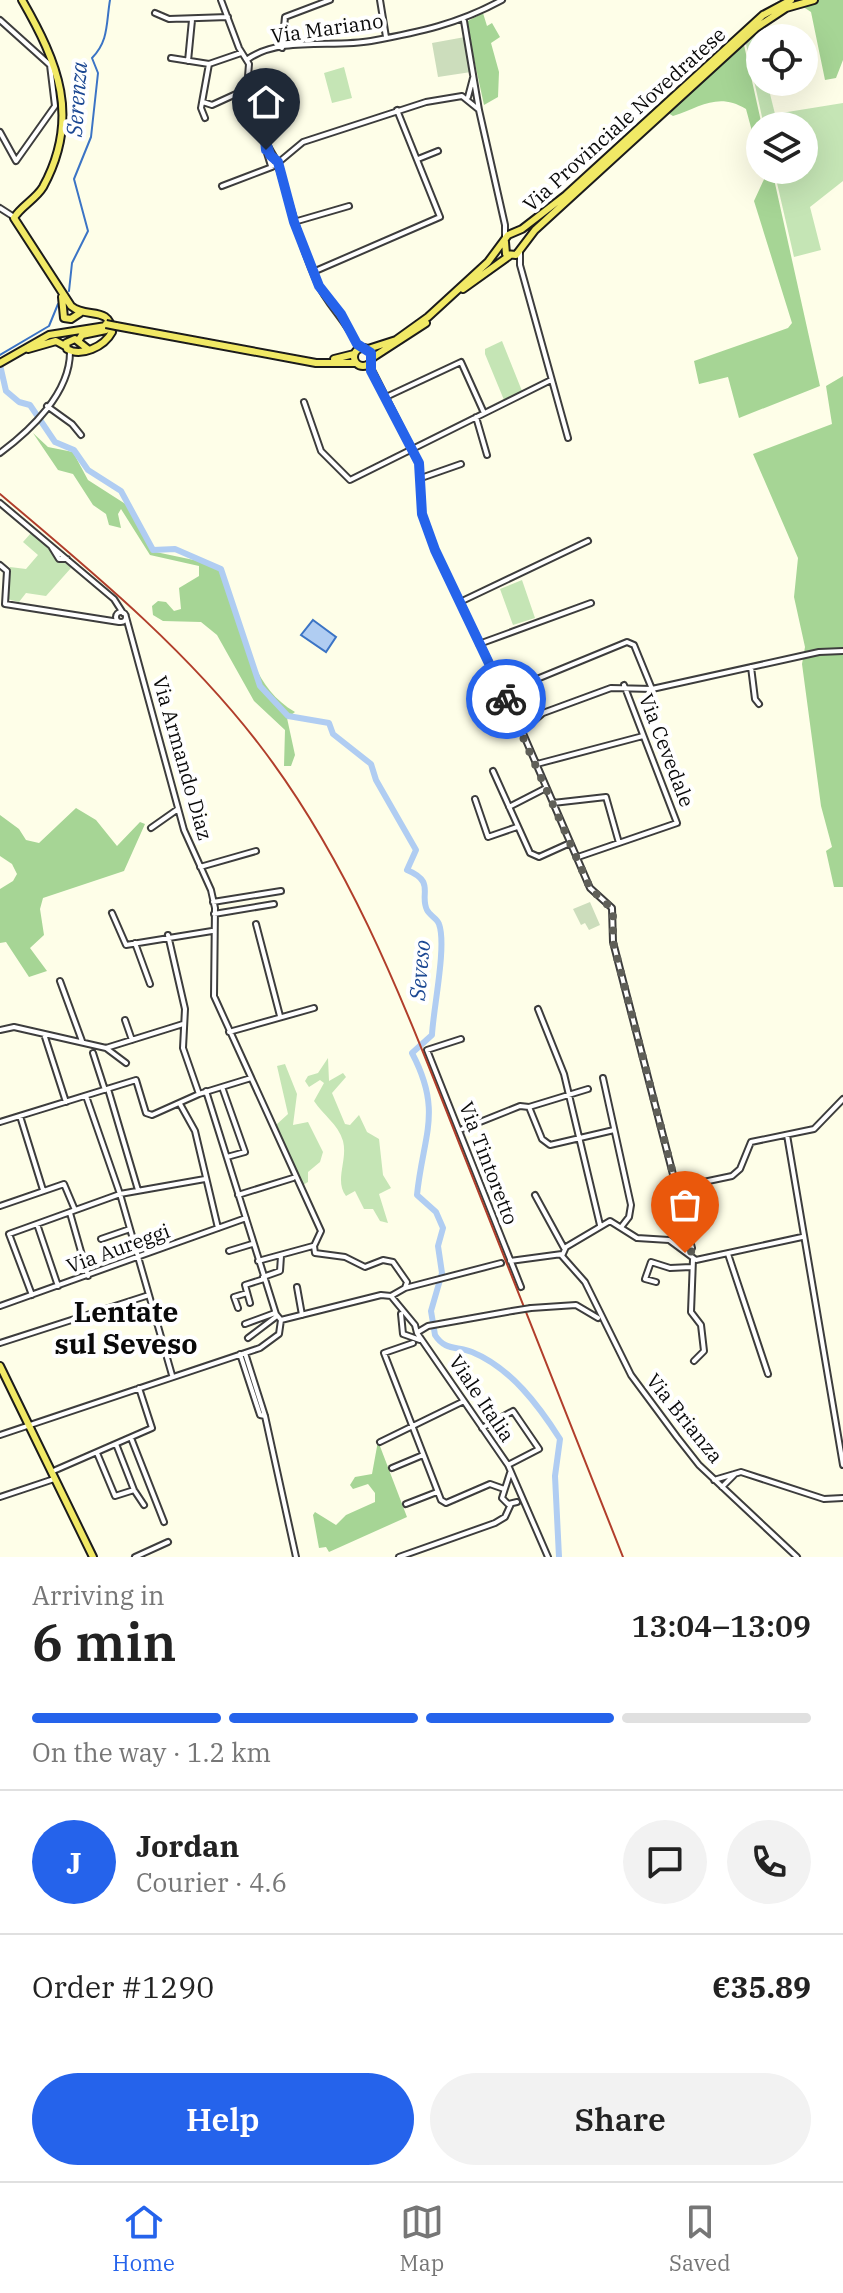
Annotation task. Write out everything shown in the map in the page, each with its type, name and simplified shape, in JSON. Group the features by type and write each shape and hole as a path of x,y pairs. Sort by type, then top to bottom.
{"main road":[{"path":"22,0 53,64 64,121 42,189 17,217 62,293 74,321 106,327"},
{"name":"Via Provinciale Novedratese","path":"277,355 320,360 383,346 413,329 513,233 566,195 763,15 791,0"},
{"name":"Via Provinciale Novedratese","path":"510,256 756,28 780,11 814,0"},
{"path":"513,233 520,237 520,246"},
{"path":"359,349 355,363 369,365 411,336 470,282 510,256 504,251 505,242"},
{"path":"28,349 56,341 89,350 108,339 111,322 104,315 71,310"},
{"path":"39,340 58,329 71,310"},
{"path":"74,347 82,335 106,327"},
{"name":"Via Provinciale Novedratese","path":"2,363 28,349 70,334 106,327"},
{"name":"Via Provinciale Novedratese","path":"2,363 39,340 72,329 106,327 145,330 316,363 355,363"},
{"path":"359,349 369,365"},
{"path":"0,1366 93,1557"}],"street":[{"path":"221,0 242,53 248,59 247,89 313,272 359,349"},
{"path":"282,48 285,17 330,0"},
{"path":"380,0 386,37"},
{"name":"Via Mariano","path":"248,59 282,48 386,37 464,21 502,0"},
{"path":"155,13 169,19 228,17"},
{"path":"188,61 192,20"},
{"path":"464,21 479,110 505,225 505,242"},
{"path":"0,22 53,64 55,106 16,161 0,132"},
{"path":"171,58 209,64 242,53"},
{"path":"205,118 201,100 209,64"},
{"path":"468,98 473,72"},
{"path":"222,186 275,163 303,142 397,110 455,95 469,87"},
{"path":"201,100 212,105 247,89"},
{"path":"468,98 477,91"},
{"path":"455,95 468,98 479,110"},
{"path":"258,113 279,106"},
{"path":"313,272 439,219 440,211 397,110"},
{"path":"418,159 438,151"},
{"path":"294,222 349,206"},
{"path":"0,208 17,217"},
{"path":"505,225 513,233"},
{"path":"520,246 520,265 568,438"},
{"path":"510,256 520,265"},
{"path":"0,453 33,425 64,384 74,347"},
{"path":"386,397 461,362 484,413"},
{"path":"369,365 412,448 421,478 422,514 439,558 522,731 592,891 613,910 613,942 691,1244 691,1312 701,1325 704,1351 694,1361"},
{"path":"304,402 317,445 338,465 346,479 551,380"},
{"path":"47,406 72,424 81,435"},
{"path":"476,417 487,455"},
{"path":"421,478 461,464"},
{"path":"0,503 117,604 120,617 108,618 3,602 7,571 0,565"},
{"path":"460,602 588,541"},
{"path":"479,644 591,603"},
{"name":"Via Armando Diaz","path":"120,617 130,625 178,809 213,902 214,996 321,1231 314,1246"},
{"path":"503,693 627,642 634,645 652,689"},
{"path":"522,731 543,713 624,685 652,689 819,652 843,651"},
{"path":"751,667 755,699 759,704"},
{"name":"Via Cevedale","path":"619,844 676,825 677,821 624,685"},
{"path":"537,764 644,736"},
{"path":"493,771 525,846 535,857 570,843"},
{"path":"509,807 546,788"},
{"path":"553,803 606,797 619,844 577,857"},
{"path":"475,799 488,837 517,827"},
{"path":"151,828 178,809"},
{"name":"Via Armando Diaz","path":"200,867 256,851"},
{"path":"213,902 281,891"},
{"path":"214,914 274,904"},
{"path":"112,913 123,942 135,943 168,935 212,931"},
{"path":"256,924 280,1016"},
{"path":"168,935 185,1009 183,1048 199,1094"},
{"path":"135,943 150,984"},
{"path":"60,981 82,1041"},
{"path":"229,1032 314,1008"},
{"path":"538,1009 569,1094 600,1225"},
{"path":"125,1020 132,1040"},
{"path":"106,1048 183,1024"},
{"path":"0,1030 14,1027 82,1041 106,1048 126,1063"},
{"path":"44,1034 66,1102"},
{"name":"Via Tintoretto","path":"461,1039 427,1050 521,1287"},
{"path":"93,1053 138,1190"},
{"path":"0,1122 136,1080 146,1113 152,1115 206,1091 251,1078"},
{"path":"603,1078 631,1208 622,1226"},
{"path":"222,1087 245,1152 227,1157"},
{"path":"460,1130 515,1107 529,1107 588,1089"},
{"path":"0,1435 172,1375 243,1354 266,1345 279,1334 278,1316 252,1244 206,1091"},
{"path":"86,1096 120,1194 172,1375"},
{"path":"675,1188 732,1176 740,1169 745,1148 751,1142 820,1126 843,1099"},
{"path":"180,1104 195,1131 218,1228"},
{"path":"529,1107 545,1143 556,1144 578,1136 614,1130"},
{"path":"20,1116 43,1190"},
{"path":"787,1135 802,1237 840,1429 843,1465"},
{"path":"238,1195 294,1177"},
{"path":"32,1295 9,1234 120,1194 205,1179"},
{"path":"0,1206 64,1184 88,1276"},
{"path":"535,1195 564,1248"},
{"name":"Via Aureggi","path":"0,1306 246,1218"},
{"path":"586,1303 589,1292 582,1279 563,1262 562,1254 564,1248 611,1221 635,1237 665,1238 691,1256 728,1254 802,1237"},
{"path":"37,1224 58,1286"},
{"path":"101,1239 130,1229"},
{"path":"229,1251 252,1244"},
{"path":"258,1261 314,1246 315,1253 345,1257 365,1267 383,1260 393,1262 407,1282 405,1288"},
{"path":"510,1261 562,1254"},
{"path":"728,1254 768,1374"},
{"path":"250,1303 245,1285 280,1271 281,1255"},
{"path":"656,1282 645,1279 651,1262 670,1268 691,1267"},
{"path":"245,1324 278,1316 302,1315 381,1295 391,1296 405,1288 501,1263"},
{"path":"297,1287 302,1315"},
{"path":"238,1308 234,1297 247,1293"},
{"path":"0,1343 149,1295"},
{"name":"Viale Italia","path":"391,1296 509,1468 548,1557"},
{"path":"402,1326 412,1323 428,1326 560,1303 586,1303"},
{"path":"586,1303 600,1320"},
{"path":"586,1303 600,1320"},
{"name":"Viale Italia","path":"401,1312 403,1334 426,1344"},
{"path":"248,1338 278,1316"},
{"name":"Via Brianza","path":"600,1320 631,1375 699,1465 797,1557"},
{"path":"399,1557 505,1517 518,1491 493,1485 446,1503 438,1491 384,1353 412,1340 428,1326"},
{"path":"243,1354 265,1416 296,1557"},
{"path":"0,1497 152,1428 139,1388"},
{"path":"380,1442 464,1401"},
{"path":"482,1428 513,1411 539,1449 509,1468"},
{"path":"131,1438 164,1522"},
{"path":"116,1444 134,1490 144,1505"},
{"path":"97,1453 115,1496 134,1490"},
{"path":"392,1468 423,1455"},
{"name":"Viale Italia","path":"504,1490 509,1468"},
{"path":"722,1487 741,1472"},
{"path":"714,1480 741,1472 824,1499 843,1498"},
{"path":"504,1490 511,1503 527,1507"},
{"path":"406,1504 438,1491"},
{"path":"135,1557 168,1542"}],"green space":[{"path":"793,0 843,0 843,60 836,78 825,80 818,46 818,24 813,24 811,12"},
{"path":"483,13 487,26 492,23 500,37 491,43 499,72 498,97 484,105 466,22"},
{"path":"465,37 471,72 438,77 432,43"},
{"path":"744,45 746,96 755,96 759,112 747,112 736,104 718,101 673,116 668,113"},
{"path":"344,67 352,98 332,103 324,73"},
{"path":"757,96 770,96 774,112 761,112"},
{"path":"843,103 843,181 810,207 821,250 794,257 777,184 818,184 818,112 787,112"},
{"path":"762,184 775,184 820,386 739,418 728,377 699,384 694,361 788,328 792,323 754,201"},
{"path":"502,341 522,391 504,400 485,354 485,349"},
{"path":"843,376 843,887 834,887 826,851 832,847 821,806 802,664 805,647 794,597 798,558 753,454 832,424 826,386"},
{"path":"33,433 48,447 73,452 88,480 127,505 151,551 208,563 222,572 255,667 278,700 295,712 287,718 295,755 291,766 284,766 285,730 254,701 217,635 201,622 163,621 153,615 152,606 158,601 166,602 174,611 181,609 179,588 199,576 199,566 150,555 121,509 118,514 121,528 109,525 106,514 93,505 73,474 58,470"},
{"path":"31,533 71,568 46,596 26,593 19,602 7,599 10,567 26,569 38,555 23,542"},
{"path":"522,580 535,618 513,625 500,589"},
{"path":"76,808 96,820 117,846 140,822 145,824 124,871 43,898 40,909 44,935 30,948 47,971 29,977 6,942 0,943 0,889 13,881 17,874 12,864 0,856 0,815 19,829 26,840 39,843"},
{"path":"590,902 600,925 589,930 585,923 581,925 573,909"},
{"path":"328,1058 329,1081 343,1073 346,1077 332,1093 345,1124 350,1125 359,1115 367,1132 379,1139 383,1175 391,1188 379,1194 388,1223 380,1221 373,1209 364,1209 355,1191 346,1196 343,1190 343,1141 338,1130 314,1101 324,1083 320,1080 309,1087 305,1081 308,1076 318,1073"},
{"path":"285,1064 297,1094 293,1125 308,1122 323,1152 320,1162 308,1172 308,1182 301,1186 276,1125 288,1114 277,1066"},
{"path":"378,1441 407,1517 329,1552 326,1547 319,1548 315,1512 336,1525 346,1515 375,1502 375,1493 368,1484 353,1489 350,1485 355,1477 372,1474"}],"water":[{"path":"313,620 336,637 326,652 301,635"}],"waterway":[{"name":"Serenza","path":"69,291 72,263 88,231 74,179 91,137 98,73 92,58 104,38 110,0"},
{"name":"Serenza","path":"0,355 49,326 58,304"},
{"name":"Seveso","path":"0,365 6,391 19,402 30,405 55,442 74,450 88,470 121,491 153,550 175,549 221,569 260,686 288,716 329,723 333,734 371,764 376,780 416,850 407,870 424,884 427,910 438,922 441,934 441,962 432,1035 412,1053 427,1092 429,1108 417,1195 436,1212 443,1228 438,1246 442,1273 431,1311 435,1335 447,1346 472,1352 499,1368 533,1401 560,1439 555,1476 559,1557"}],"railway":[{"path":"0,494 135,611 199,674 258,743 322,839 350,889 398,992 623,1557"}],"way so far":[{"path":"506,699 590,888 613,910 613,942 692,1247 691,1252 685,1253"}],"district":[{"name":"Lentate sul Seveso","path":"126,1327"}],"route":[{"path":"266,150 265,139 270,155 278,162 294,222 319,286 341,314 357,344 371,353 371,371 419,463 424,522 506,699"}]}
